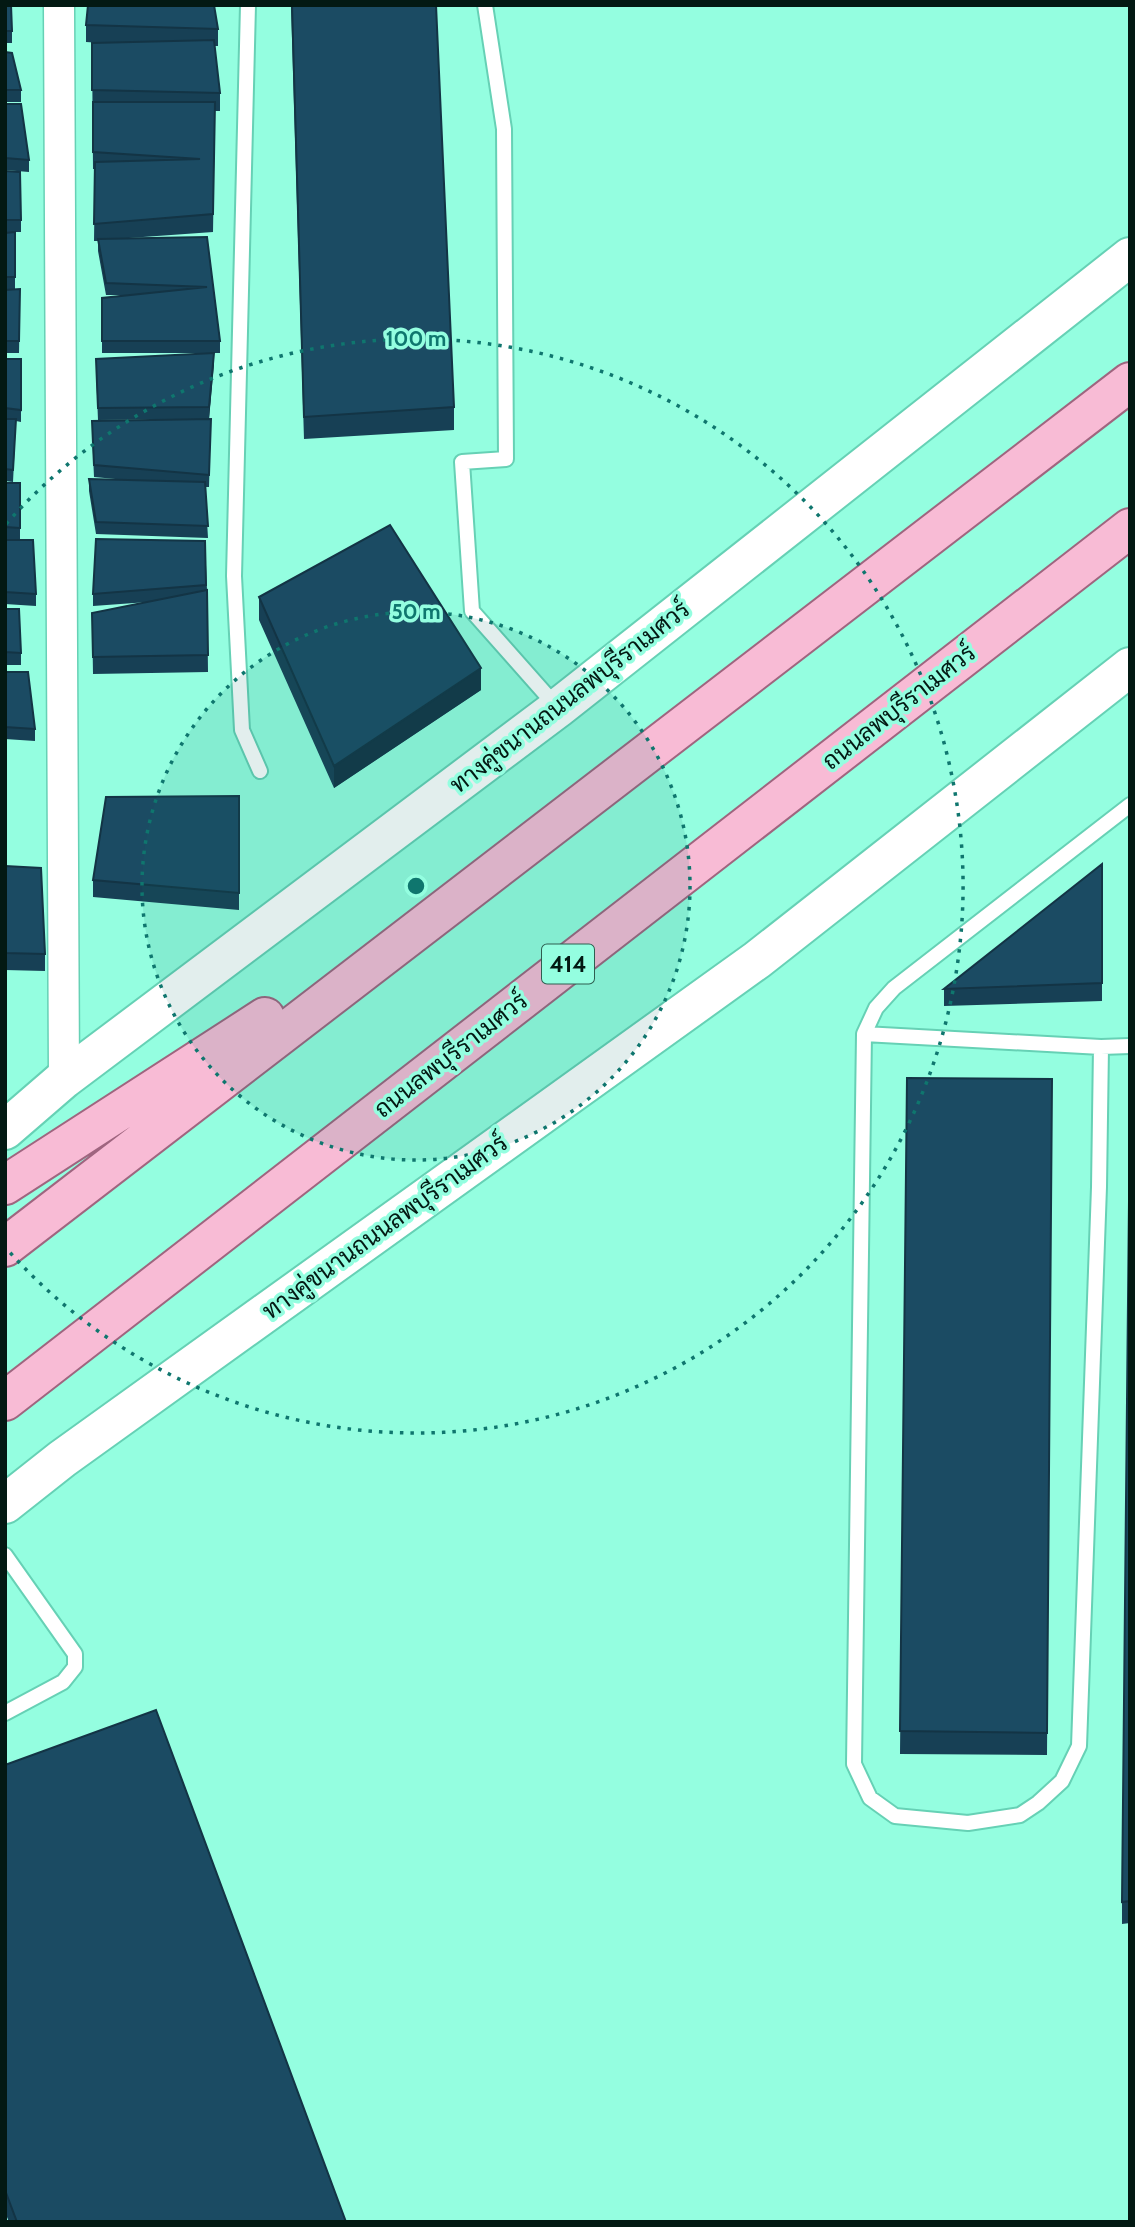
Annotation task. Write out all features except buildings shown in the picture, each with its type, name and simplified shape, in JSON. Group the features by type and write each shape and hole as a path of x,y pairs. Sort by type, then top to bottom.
{"main road":[{"name":"ทางคู่ขนานถนนลพบุรีราเมศวร์","path":"5,1130 64,1079 558,709 1130,257"},
{"path":"5,1247 1130,382"},
{"name":"ถนนลพบุรีราเมศวร์","path":"5,1401 1130,528"},
{"name":"ทางคู่ขนานถนนลพบุรีราเมศวร์","path":"5,1504 62,1460 757,960 1130,667"},
{"path":"5,1185 491,871"}],"street":[{"path":"60,5 64,1079"}],"lane":[{"path":"248,5 234,576 242,730 260,771"},
{"path":"485,5 504,129 506,458 462,462 472,611 558,709"},
{"path":"1101,1047 1099,1187 1079,1746 1062,1781 1020,1815 968,1822 895,1816 870,1798 854,1764 864,1034 876,1008 894,988 1130,805"},
{"path":"864,1034 1101,1047 1130,1046"},
{"path":"5,1555 75,1654 75,1667 63,1682 5,1713"}]}
